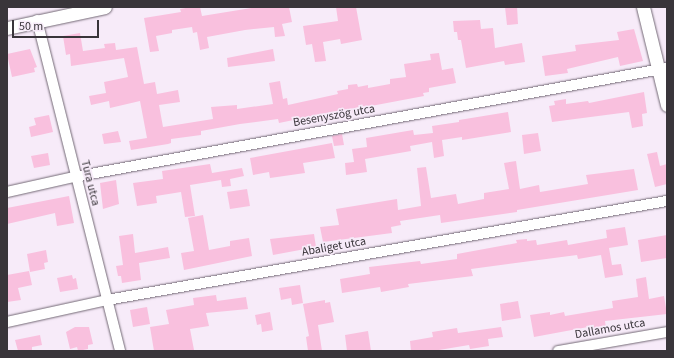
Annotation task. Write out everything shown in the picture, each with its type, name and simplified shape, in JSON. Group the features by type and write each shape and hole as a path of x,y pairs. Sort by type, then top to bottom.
{"street":[{"path":"7,28 37,20 105,7"},
{"path":"643,7 663,69 667,105"},
{"name":"Tura utca","path":"37,20 74,177 120,351"},
{"name":"Besenyszög utca","path":"7,192 74,177 663,69"},
{"name":"Abaliget utca","path":"7,322 107,300 667,201"},
{"name":"Dallamos utca","path":"558,351 667,332"}],"building":[{"path":"200,7 202,16 257,7 289,7 292,22 282,24 285,36 275,37 274,27 245,30 207,37 209,48 200,50 197,32 193,33 192,27 172,30 172,33 156,36 159,51 150,52 144,18 181,12 180,9"},
{"path":"336,7 356,7 362,40 341,44 340,39 323,42 326,61 315,62 312,44 306,45 303,26 338,21"},
{"path":"505,7 517,7 518,24 507,25"},
{"path":"480,20 481,29 493,28 495,48 522,43 525,62 505,65 504,61 466,68 461,40 458,40 457,32 454,32 453,21"},
{"path":"634,29 643,61 620,66 618,57 567,69 568,73 545,76 542,56 576,51 575,45 619,40 617,32"},
{"path":"80,33 83,51 105,48 104,44 115,43 116,50 137,47 144,84 155,82 157,94 178,90 180,102 159,105 163,127 213,119 211,107 237,105 237,109 273,104 269,83 280,81 283,99 287,98 288,105 338,94 337,91 348,89 348,85 357,84 358,87 368,85 368,88 390,84 390,79 406,77 404,64 431,60 430,54 439,53 442,70 453,68 456,83 429,88 429,92 423,93 424,96 371,106 372,109 348,113 347,109 279,123 278,119 240,124 201,131 201,135 171,139 171,143 168,144 131,150 129,141 147,138 140,101 110,108 109,101 91,105 89,96 106,93 104,82 128,77 124,58 71,66 70,54 66,55 63,36"},
{"path":"30,49 37,67 34,68 35,72 12,77 7,54"},
{"path":"273,49 275,61 228,67 227,58"},
{"path":"644,92 647,113 642,114 643,126 632,128 629,112 552,122 549,106 555,105 554,101 566,99 566,104 588,101 589,103"},
{"path":"508,112 511,132 462,140 462,137 442,140 444,156 434,158 432,142 410,146 411,151 365,159 367,172 346,175 345,163 354,162 352,149 367,147 366,138 413,130 414,135 433,133 432,126"},
{"path":"49,115 53,132 31,137 29,127 36,125 34,118"},
{"path":"118,131 121,142 104,144 102,134"},
{"path":"538,133 541,151 524,154 522,135"},
{"path":"342,134 344,145 334,146 332,136"},
{"path":"332,143 335,158 303,163 305,173 270,178 269,172 253,175 250,158"},
{"path":"657,152 660,166 667,164 667,184 655,187 647,154"},
{"path":"48,153 50,165 34,168 31,156"},
{"path":"516,161 520,189 539,185 540,192 588,184 586,175 634,169 638,190 517,210 517,212 441,223 440,215 400,221 401,225 391,227 392,233 323,242 320,227 339,225 336,209 397,199 398,210 421,206 417,168 426,167 431,198 456,194 458,204 484,199 484,193 509,189 504,163"},
{"path":"210,164 212,173 242,168 244,176 230,179 231,186 222,187 221,180 190,185 195,216 185,217 181,192 156,196 157,203 137,206 133,183 163,179 162,171"},
{"path":"116,180 119,204 103,209 100,183"},
{"path":"247,189 250,206 230,209 227,192"},
{"path":"69,196 74,223 57,226 55,213 7,224 7,208"},
{"path":"203,215 209,250 230,246 230,241 249,238 252,256 184,270 181,253 194,251 188,218"},
{"path":"625,227 628,245 609,248 612,265 621,264 623,275 605,278 601,255 578,259 577,255 471,269 473,276 408,284 409,287 381,292 380,287 342,293 340,279 370,274 369,267 420,261 421,264 457,259 457,254 517,243 516,240 536,240 537,245 567,240 568,245 607,238 606,230"},
{"path":"133,234 135,253 168,247 170,258 139,263 141,280 122,283 121,276 118,276 116,266 123,265 119,236"},
{"path":"314,234 316,247 273,255 270,239"},
{"path":"667,235 667,258 641,262 638,240"},
{"path":"46,250 48,262 44,263 45,269 30,272 27,254"},
{"path":"29,271 32,285 18,288 21,300 7,302 7,275"},
{"path":"72,275 73,279 76,278 78,289 60,292 57,278"},
{"path":"646,277 649,299 664,296 667,314 605,321 606,328 589,331 588,327 534,337 530,315 550,312 550,315 564,312 565,316 613,308 612,301 638,297 636,279"},
{"path":"300,285 303,303 292,305 291,298 281,300 279,288"},
{"path":"216,295 217,301 246,297 248,309 206,313 209,326 190,329 194,350 154,351 150,327 169,324 166,310 194,305 193,298"},
{"path":"325,300 325,303 330,302 334,322 318,325 322,351 308,351 306,337 309,336 303,304"},
{"path":"518,301 521,318 502,321 500,304"},
{"path":"147,307 150,324 133,327 130,310"},
{"path":"270,312 273,330 262,332 261,324 257,325 255,315"},
{"path":"75,327 89,327 93,344 88,345 88,349 78,351 77,347 70,349 66,332"},
{"path":"501,327 503,337 488,339 489,346 470,349 469,345 433,351 411,351 410,341 433,337 432,332 457,328 458,333"},
{"path":"368,331 371,351 347,351 345,335"},
{"path":"40,335 42,345 32,347 32,351 18,351 15,340"}]}
